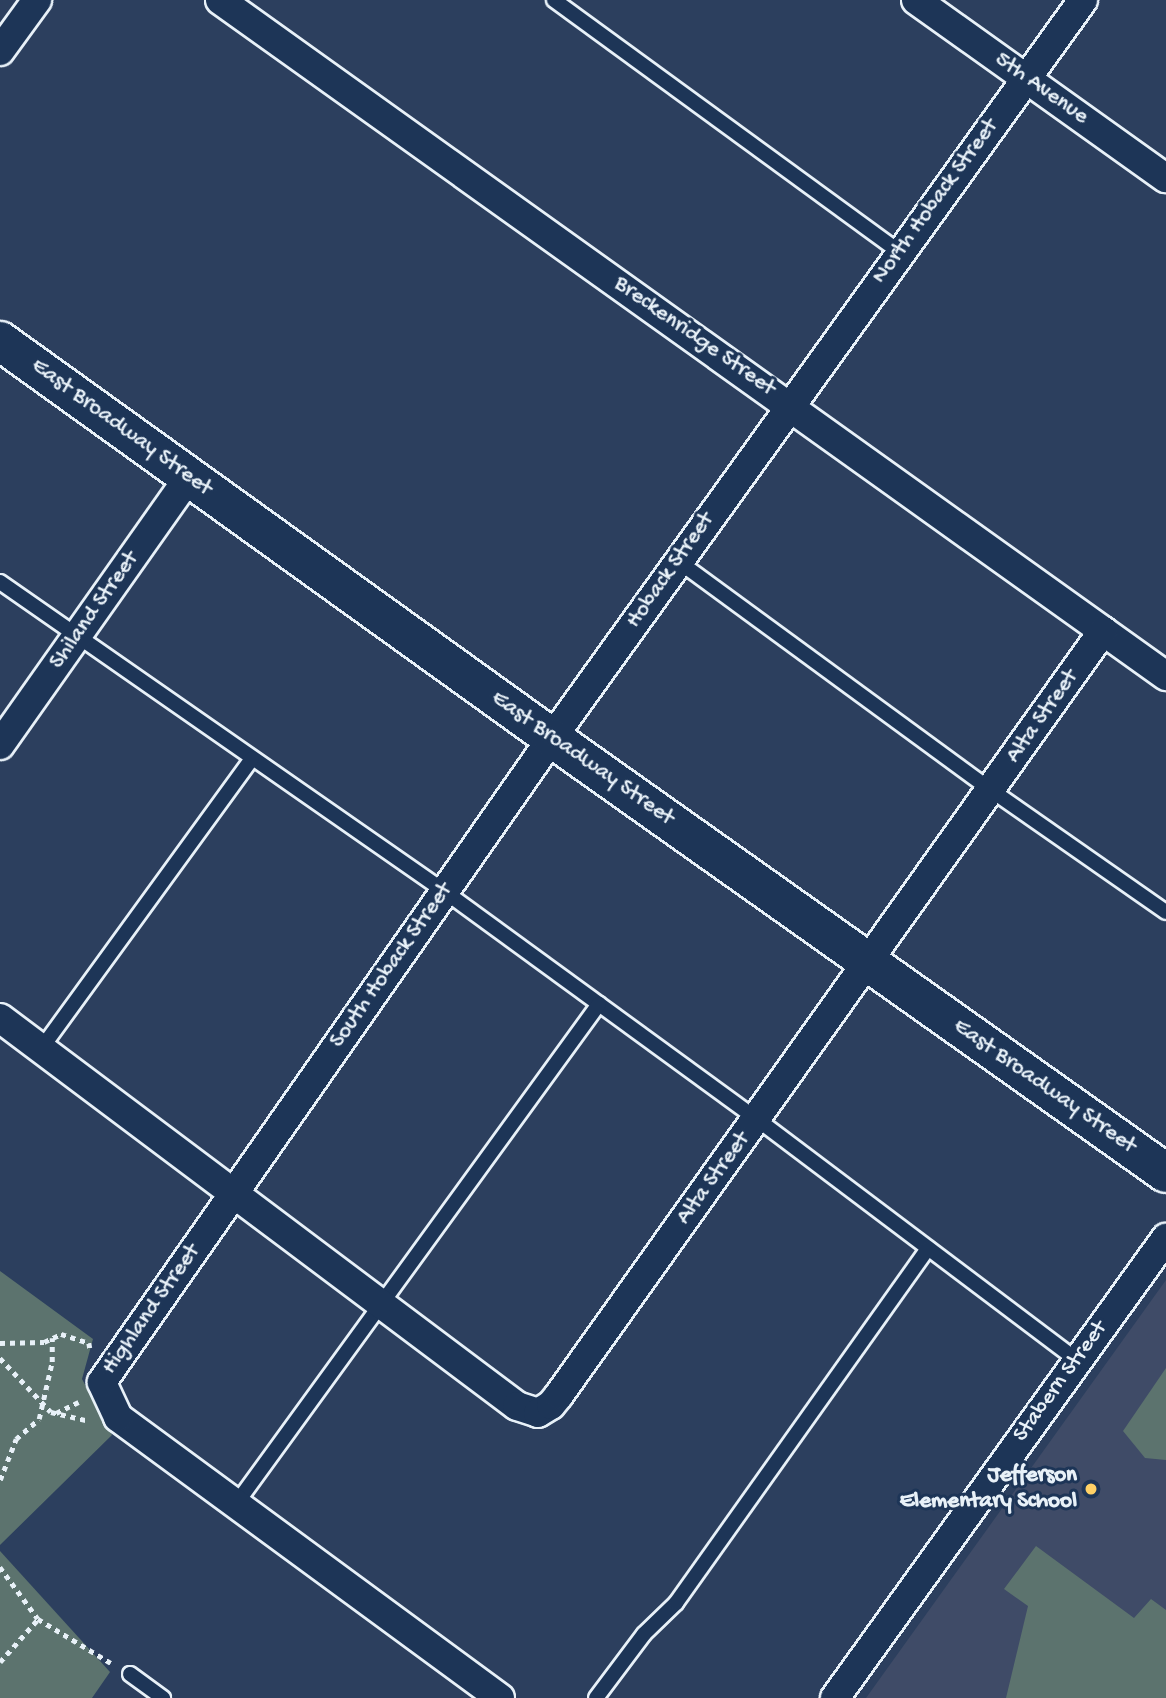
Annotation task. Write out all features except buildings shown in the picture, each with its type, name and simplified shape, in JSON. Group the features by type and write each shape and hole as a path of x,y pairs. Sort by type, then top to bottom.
{"street":[{"path":"0,51 37,0"},
{"name":"Breckenridge Street","path":"220,0 790,404 1166,676"},
{"name":"5th Avenue","path":"916,0 1166,178"},
{"name":"North Hoback Street","path":"790,404 1083,0"},
{"name":"East Broadway Street","path":"0,341 552,738 1166,1173"},
{"name":"Hoback Street","path":"552,738 790,404"},
{"name":"Shiland Street","path":"0,745 189,477"},
{"name":"Alta Street","path":"232,1194 516,1406 538,1413 551,1405 869,963 1103,631"},
{"name":"South Hoback Street","path":"232,1194 552,738"},
{"path":"0,1018 232,1194"},
{"name":"Highland Street","path":"232,1194 102,1382 118,1417 500,1698"},
{"name":"Stabern Street","path":"835,1698 1166,1238"}],"lane":[{"path":"554,0 900,252"},
{"path":"678,561 991,790 1166,912"},
{"path":"0,582 444,891 757,1119 1077,1360"},
{"path":"41,1049 252,758"},
{"path":"236,1504 599,1004"},
{"path":"596,1698 644,1634 676,1603 928,1248"},
{"path":"130,1674 163,1698"}],"path":[{"path":"0,1343 44,1342 61,1334 89,1343 102,1382"},
{"path":"0,1480 16,1439 39,1419 52,1362 52,1338"},
{"path":"0,1358 51,1412 95,1422 118,1417"},
{"path":"0,1567 38,1619 130,1674"},
{"path":"0,1662 38,1619"}],"shaded area":[{"name":"Jefferson Elementary School","path":"1166,1280 1166,1698 866,1698"}],"green space":[{"path":"0,1271 93,1339 82,1379 112,1435 0,1545"},
{"path":"1166,1368 1166,1460 1145,1458 1123,1431"},
{"path":"1036,1546 1134,1618 1151,1599 1166,1610 1166,1698 1006,1698 1028,1606 1004,1589"},
{"path":"0,1551 110,1672 92,1698 0,1698"}],"place":[{"name":"Jefferson Elementary School","path":"1091,1489"}]}
